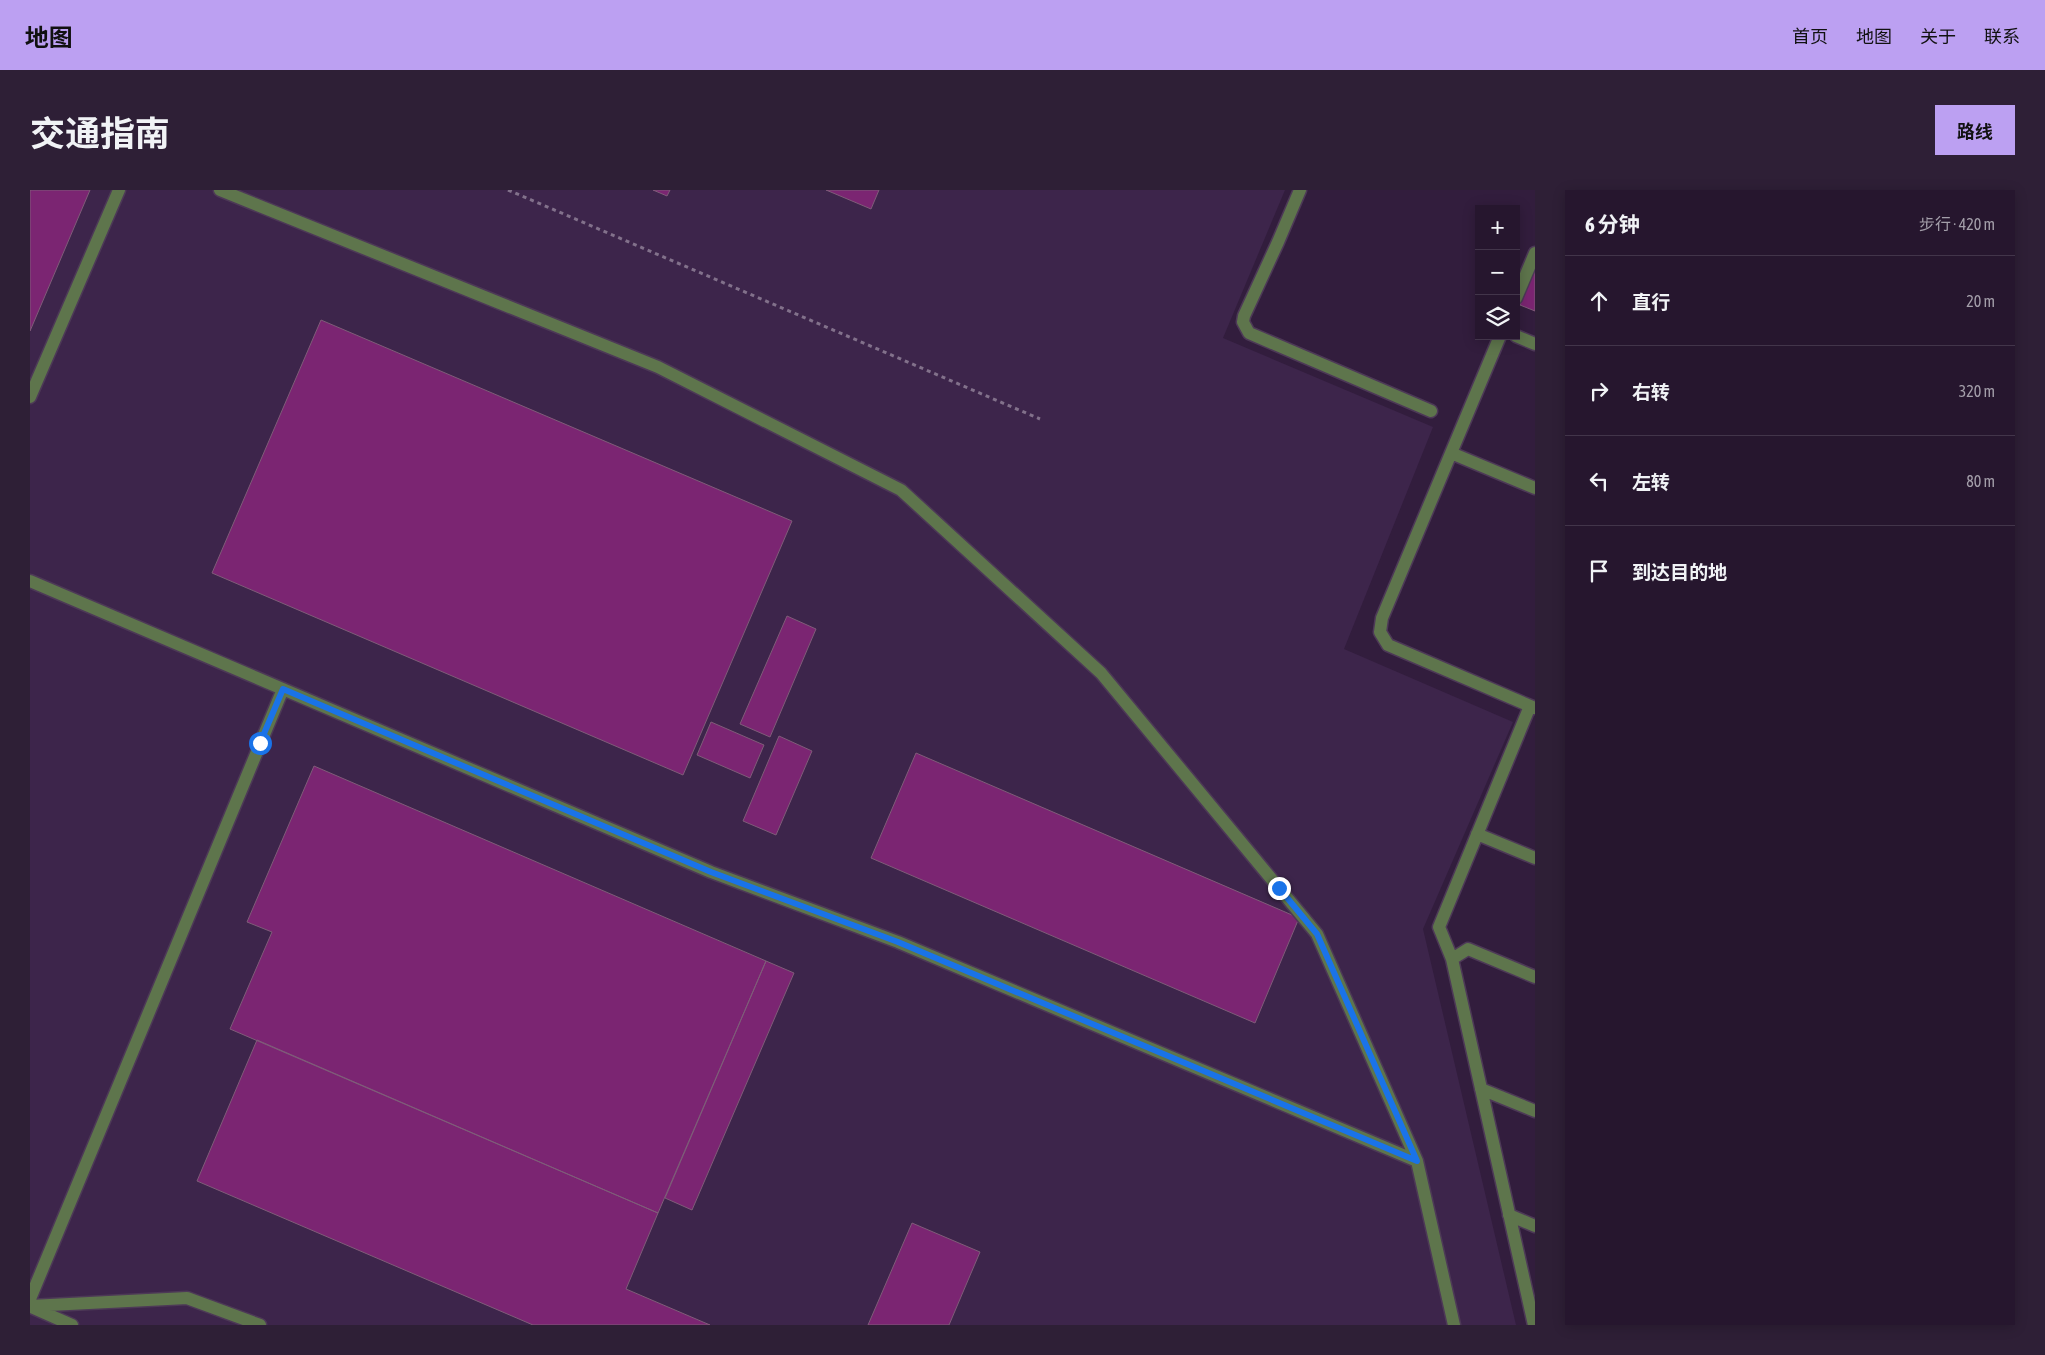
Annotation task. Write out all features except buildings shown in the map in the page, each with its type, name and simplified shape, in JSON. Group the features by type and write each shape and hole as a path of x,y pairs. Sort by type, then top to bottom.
{"lane":[{"path":"30,397 118,190"},
{"path":"220,190 658,367 901,490 1101,673 1317,934 1417,1161 1454,1325"},
{"path":"1300,190 1244,316 1243,322 1249,333 1431,411"},
{"path":"1517,295 1535,253"},
{"path":"1520,338 1535,344"},
{"path":"1498,340 1382,618 1380,632 1388,645 1533,707 1477,834 1439,927 1452,959 1534,1325"},
{"path":"1451,453 1535,488"},
{"path":"30,581 711,872 898,942 1417,1161"},
{"path":"30,1299 283,689"},
{"path":"1477,834 1535,858"},
{"path":"1452,959 1468,949 1535,977"},
{"path":"1481,1088 1535,1111"},
{"path":"1509,1215 1535,1226"},
{"path":"30,1306 187,1298 260,1325"},
{"path":"30,1306 72,1325"}],"path":[{"path":"508,190 1040,419"}],"shaded area":[{"path":"30,190 1285,190 1223,338 1433,427 1344,649 1513,722 1423,929 1516,1325 30,1325"}],"route":[{"path":"260,743 283,689 711,872 898,942 1417,1161 1317,934 1279,888"}]}
